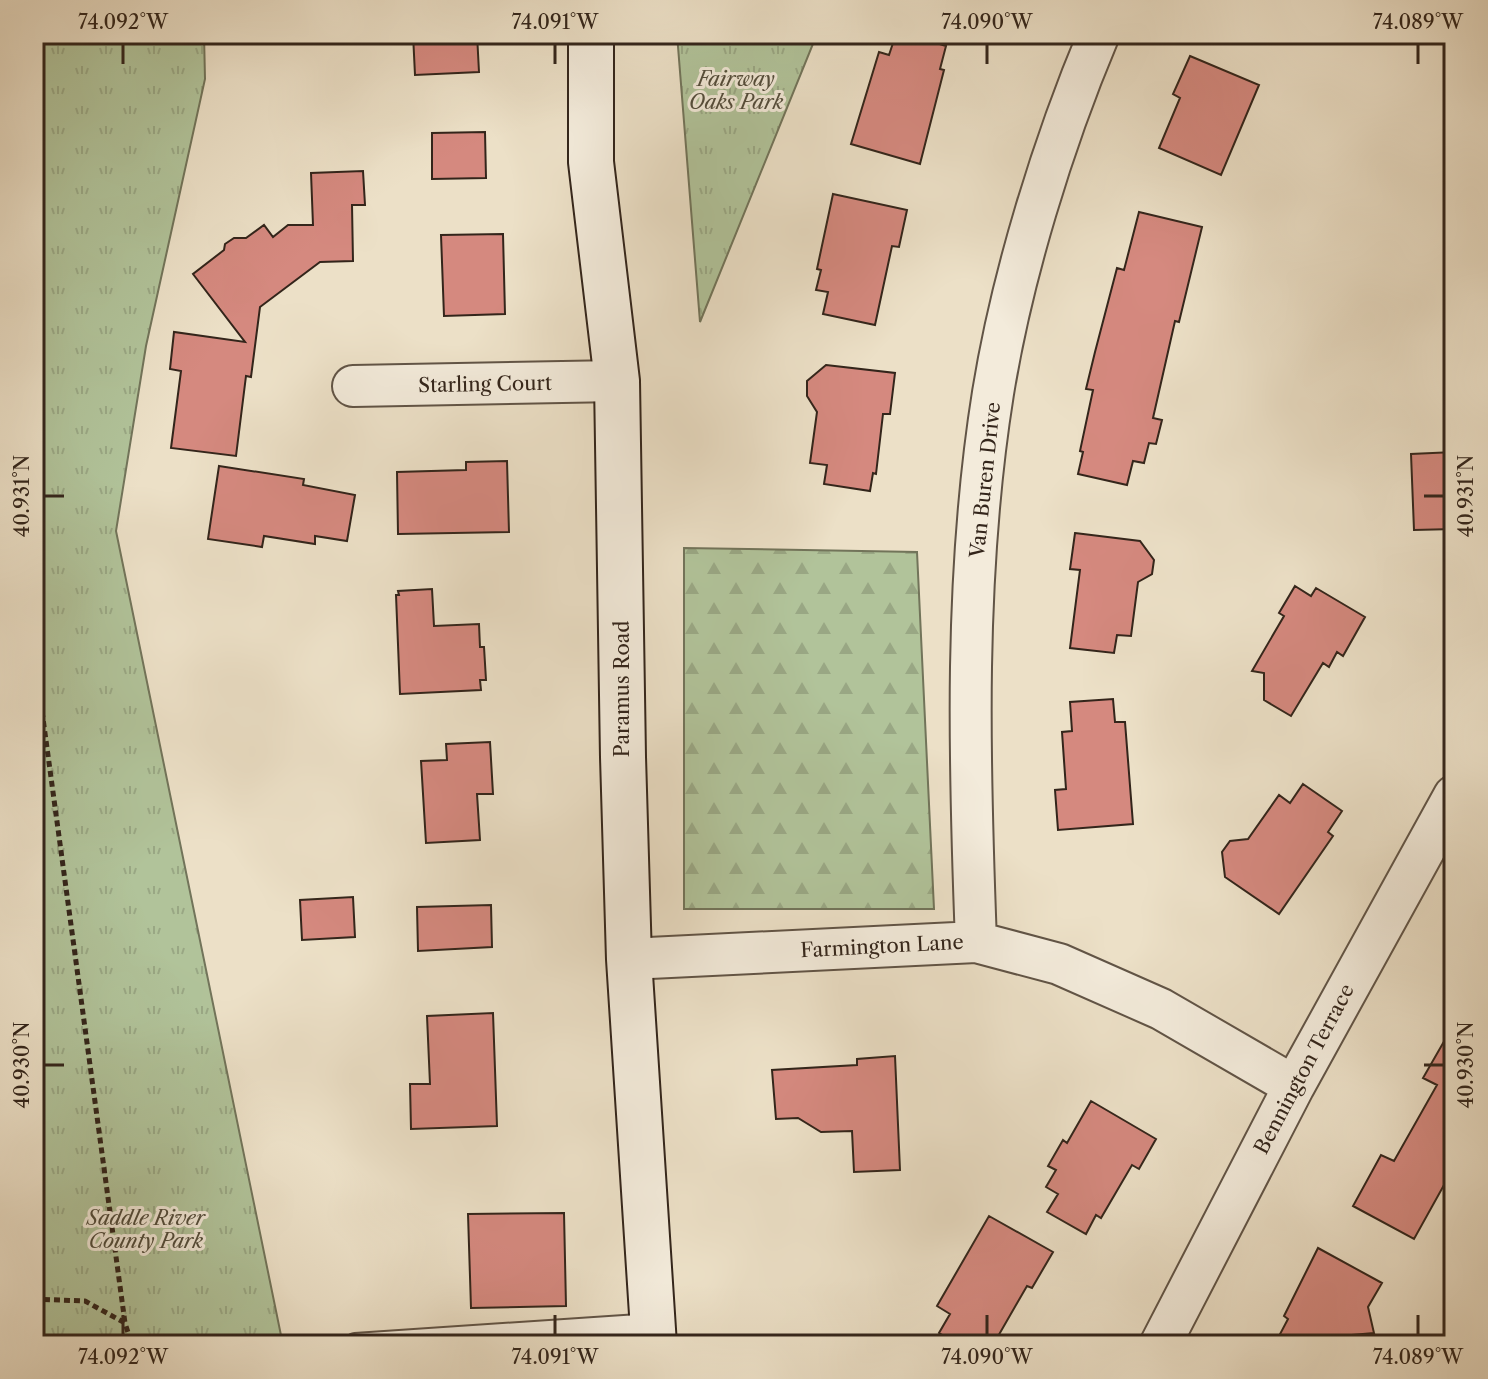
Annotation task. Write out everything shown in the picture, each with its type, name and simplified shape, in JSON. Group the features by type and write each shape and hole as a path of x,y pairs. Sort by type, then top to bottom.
{"main road":[{"name":"Paramus Road","path":"591,34 591,162 617,381 629,959 654,1334"}],"street":[{"name":"Van Buren Drive","path":"976,942 969,773 971,634 981,496 994,393 1013,298 1043,191 1099,34"},
{"name":"Starling Court","path":"353,386 617,381"},
{"name":"Bennington Terrace","path":"1160,1345 1294,1086 1454,796"},
{"name":"Farmington Lane","path":"629,959 976,942 1059,964 1161,1009 1294,1086"}],"lane":[{"path":"355,1344 654,1334"}],"path":[{"path":"34,652 125,1323 132,1345"},
{"path":"34,1299 85,1301 125,1323"}],"green space":[{"name":"Saddle River County Park","path":"34,34 204,34 205,79 146,346 116,531 283,1345 34,1345"},
{"name":"Fairway Oaks Park","path":"677,34 817,34 700,322"},
{"path":"684,548 917,552 934,909 684,909"}],"building":[{"path":"413,34 477,34 479,72 415,75"},
{"path":"896,34 907,34 946,46 940,69 944,70 920,164 851,144 879,52 889,55"},
{"path":"1190,56 1259,85 1221,175 1159,148 1180,98 1173,94"},
{"path":"485,132 486,178 432,179 432,133"},
{"path":"363,171 365,205 352,205 353,261 320,262 260,307 251,377 246,376 236,456 171,448 181,371 170,369 174,332 245,342 193,274 224,250 225,244 234,238 246,238 264,225 273,237 288,225 313,225 311,173"},
{"path":"833,194 907,210 899,247 892,246 875,325 823,314 828,292 816,290 821,270 817,269"},
{"path":"1139,212 1202,227 1179,322 1175,321 1153,418 1162,420 1156,444 1149,443 1144,463 1133,461 1127,485 1078,474 1093,390 1086,389 1117,268 1124,270"},
{"path":"503,234 505,314 444,316 441,235"},
{"path":"826,365 895,373 890,414 883,414 876,474 873,473 870,491 824,484 827,465 810,463 817,412 807,396 807,381"},
{"path":"1454,452 1454,529 1414,530 1411,454"},
{"path":"507,461 509,532 398,534 397,472 466,470 466,462"},
{"path":"219,466 304,479 303,485 355,495 347,541 315,536 315,544 264,536 262,547 208,539"},
{"path":"1075,533 1140,541 1154,560 1152,574 1138,582 1131,636 1117,635 1114,653 1070,648 1080,570 1070,569"},
{"path":"1295,586 1311,596 1316,588 1365,617 1343,656 1337,652 1329,667 1323,663 1291,716 1264,700 1264,673 1252,671 1284,616 1279,613"},
{"path":"432,589 434,626 479,624 486,680 480,680 481,690 400,694 396,595 399,595 398,591"},
{"path":"1113,699 1115,722 1125,722 1133,824 1058,830 1055,790 1066,789 1062,732 1072,731 1070,702"},
{"path":"490,742 493,794 477,794 480,840 426,843 421,761 447,760 446,744"},
{"path":"1303,784 1342,811 1328,832 1333,836 1279,914 1225,877 1222,852 1230,841 1248,839 1279,795 1290,803"},
{"path":"353,897 355,937 302,940 300,900"},
{"path":"491,905 492,947 418,951 417,907"},
{"path":"493,1013 497,1126 411,1129 410,1084 430,1084 427,1016"},
{"path":"1454,1024 1454,1167 1414,1239 1353,1206 1381,1155 1394,1161 1437,1085 1423,1078"},
{"path":"895,1056 900,1170 854,1172 852,1131 821,1132 798,1118 776,1119 772,1070 857,1065 857,1059"},
{"path":"1091,1101 1156,1139 1139,1169 1132,1165 1101,1218 1096,1215 1086,1234 1047,1212 1058,1194 1046,1187 1056,1170 1048,1166 1063,1140 1067,1143"},
{"path":"564,1213 566,1306 471,1308 468,1214"},
{"path":"989,1216 1053,1252 1032,1288 1027,1286 993,1345 960,1345 939,1333 950,1314 937,1306"},
{"path":"1318,1248 1382,1283 1368,1307 1374,1333 1352,1335 1346,1345 1295,1345 1279,1336 1288,1319 1284,1316"}]}
